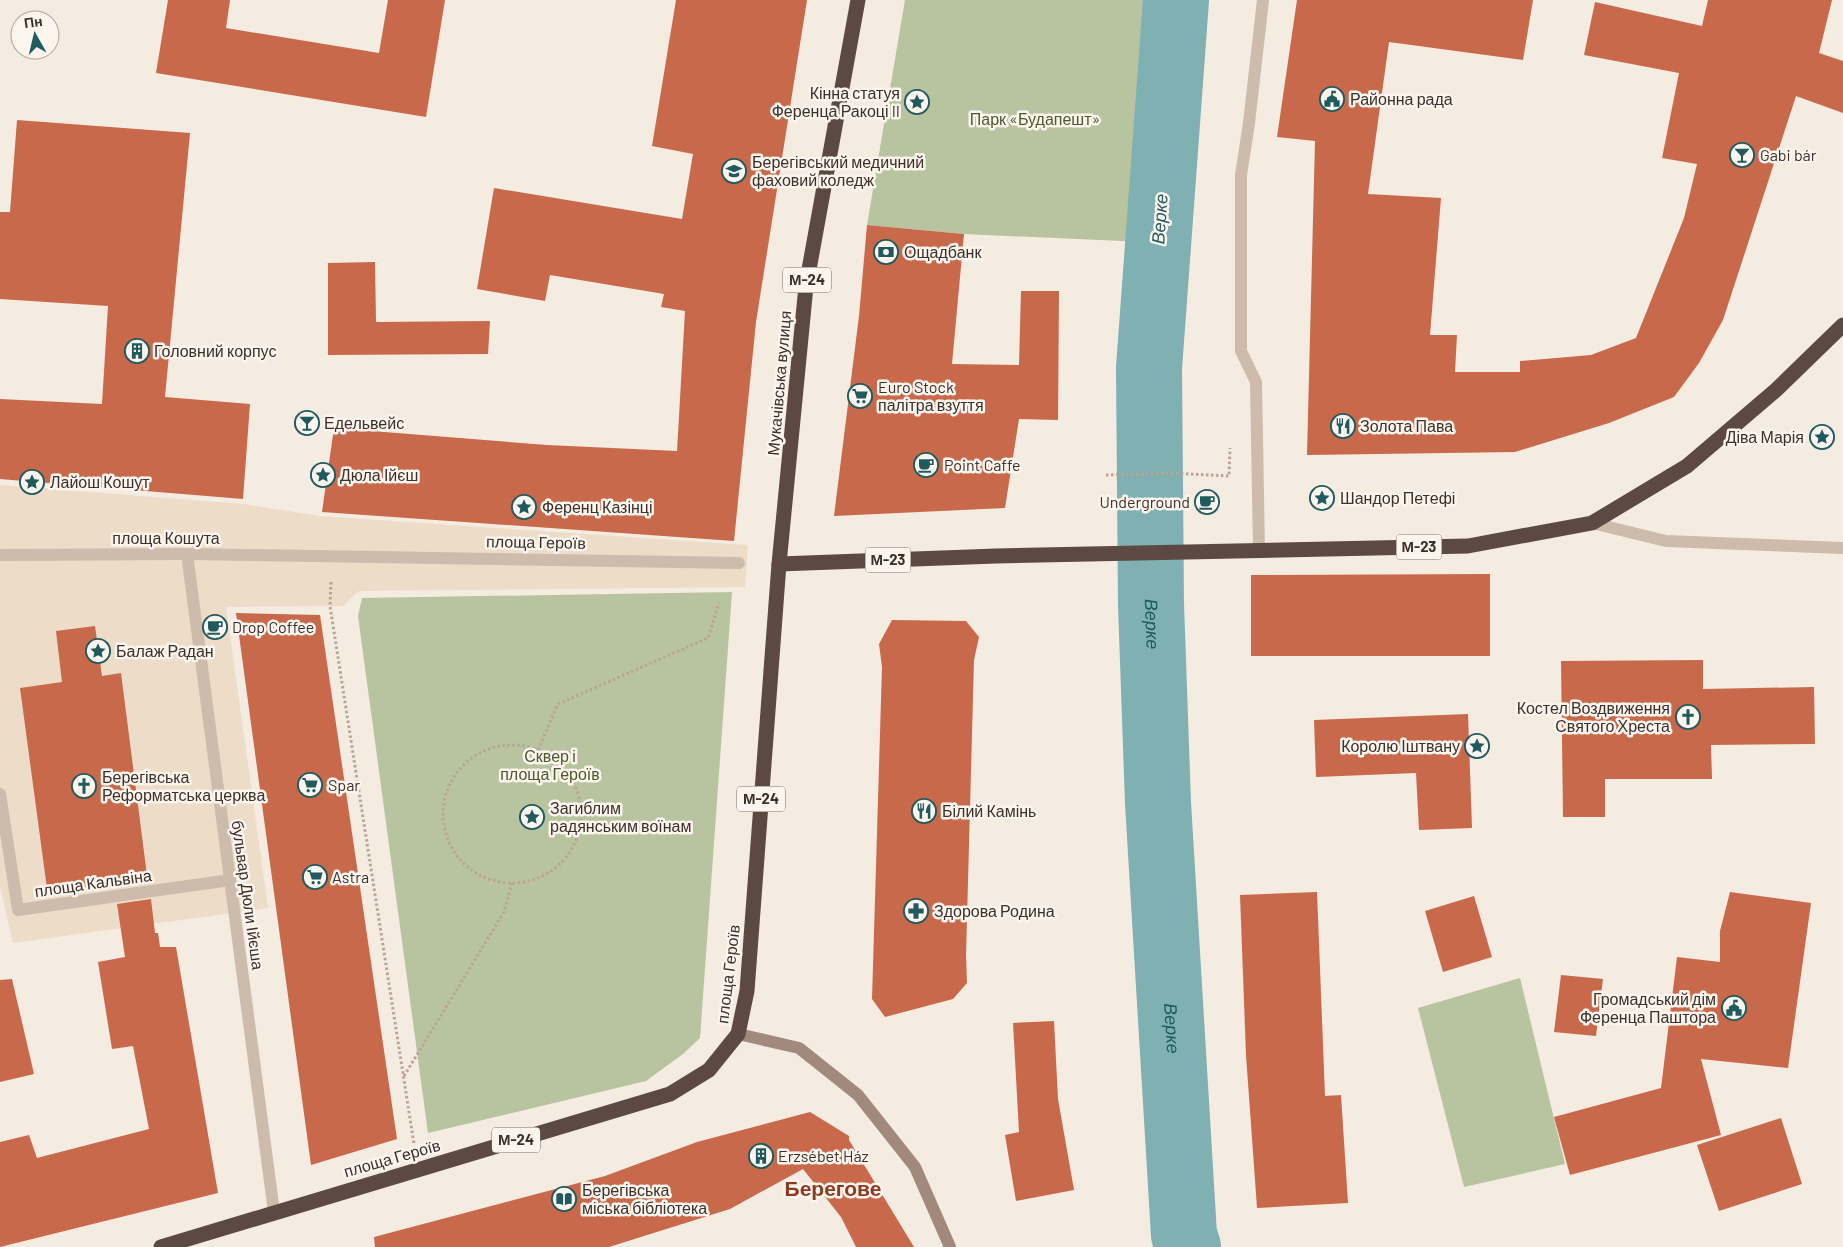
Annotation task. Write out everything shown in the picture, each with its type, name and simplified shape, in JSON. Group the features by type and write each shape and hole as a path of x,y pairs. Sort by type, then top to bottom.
{"highway":[{"name":"Мукачівська вулиця","path":"779,564 806,286 858,0"},
{"name":"М-23","path":"779,564 996,556 1468,546 1592,523 1687,466 1776,390 1843,325"},
{"name":"площа Героїв","path":"274,1212 670,1094 709,1070 738,1034 747,991 779,564"},
{"name":"М-24","path":"161,1247 274,1212"}],"main road":[{"path":"738,1034 800,1048 858,1095 916,1167 950,1247"}],"street":[{"path":"1252,551 1256,382 1241,351 1240,175 1249,123 1263,0"},
{"path":"1592,523 1666,540 1843,548"},
{"name":"площа Кошута","path":"0,555 187,554 332,556"},
{"name":"бульвар Дюли Ійєша","path":"187,554 274,1212"},
{"name":"площа Героїв","path":"332,556 739,563"},
{"name":"площа Кальвіна","path":"0,794 18,910 230,880"}],"path":[{"path":"1106,475 1170,473 1229,476 1229,448"},
{"path":"332,556 330,606 418,1169"},
{"path":"538,750 558,704 708,638 719,603"},
{"path":"516,745 538,750 558,763 573,781 581,804 580,827 572,850 556,868 535,879 512,883 490,880 470,869 455,854 446,834 443,812 447,791 458,771 474,756 495,748 516,745"},
{"path":"404,1076 504,912 512,883"}],"green space":[{"name":"Парк «Будапешт»","path":"905,0 1162,0 1145,242 964,234 867,225"},
{"name":"Сквер і площа Героїв","path":"732,592 700,1038 683,1054 646,1081 428,1133 358,616 362,598"},
{"path":"1520,978 1565,1164 1464,1187 1418,1008"}],"shaded area":[{"path":"0,485 243,504 319,516 748,545 745,587 359,591 343,606 226,607 268,908 13,943 0,887","holes":["121,674 148,883 48,896 21,688"]}],"building":[{"path":"168,0 230,0 226,28 379,53 388,0 445,0 426,117 156,73"},
{"path":"676,0 807,0 756,322 734,541 322,512 334,428 547,445 677,451 685,311 661,307 664,294 550,275 545,301 477,289 494,188 682,219 693,154 652,146"},
{"path":"1297,0 1533,0 1523,60 1389,42 1368,194 1441,198 1430,335 1457,335 1455,372 1520,372 1520,361 1591,355 1636,338 1684,218 1697,164 1662,158 1679,73 1584,55 1595,2 1702,26 1708,0 1832,0 1819,53 1843,61 1843,113 1796,96 1723,320 1699,363 1674,397 1609,423 1515,452 1307,455 1315,141 1277,137"},
{"name":"Головний корпус","path":"17,120 190,133 165,397 250,404 243,499 0,479 0,399 102,404 108,306 0,299 0,212 10,212"},
{"path":"867,225 964,234 952,364 1019,365 1021,291 1059,291 1058,420 1019,419 1005,508 834,516 859,316"},
{"path":"375,262 376,322 490,321 488,354 328,355 328,263"},
{"path":"1490,574 1490,656 1251,656 1251,575"},
{"name":"Astra","path":"236,613 320,615 397,1139 311,1165"},
{"name":"Білий Камінь","path":"892,620 966,621 979,637 974,660 966,955 967,983 953,999 885,1017 872,999 882,667 879,644"},
{"name":"Берегівська Реформатська церква","path":"95,626 102,676 121,673 148,883 48,896 20,688 62,682 56,631"},
{"name":"Костел Воздвиження Святого Хреста","path":"1703,660 1703,689 1814,687 1815,744 1711,745 1712,779 1605,779 1605,817 1563,817 1561,661"},
{"path":"1468,714 1472,828 1419,830 1416,773 1316,777 1314,720"},
{"path":"1317,892 1325,1096 1341,1095 1348,1203 1257,1208 1246,1055 1240,895"},
{"name":"Громадський дім Ференца Паштора","path":"1730,892 1811,903 1788,1068 1701,1059 1721,1135 1570,1175 1554,1117 1661,1088 1677,957 1720,962 1720,931"},
{"path":"1474,896 1492,957 1443,972 1425,911"},
{"path":"151,899 155,933 158,933 160,947 176,947 218,1193 0,1247 0,1142 29,1135 37,1158 149,1129 133,1046 112,1049 98,962 125,957 117,904"},
{"path":"1561,975 1603,979 1596,1036 1554,1032"},
{"path":"12,979 34,1074 0,1082 0,980"},
{"path":"1054,1021 1058,1099 1074,1190 1016,1201 1005,1135 1019,1132 1013,1023"},
{"path":"810,1112 849,1136 849,1140 914,1247 856,1247 841,1217 803,1169 730,1209 609,1247 375,1247 374,1237 605,1176 697,1142"},
{"path":"1781,1118 1802,1184 1719,1211 1697,1145"}],"waterway":[{"name":"Верке","path":"1176,0 1149,368 1151,604 1158,803 1184,1235 1188,1247"}],"place":[{"name":"Районна рада","path":"1332,99"},
{"name":"Кінна статуя Ференца Ракоці II","path":"917,102"},
{"name":"Gabi bár","path":"1742,155"},
{"name":"Берегівський медичний фаховий коледж","path":"734,171"},
{"name":"Ощадбанк","path":"886,252"},
{"name":"Головний корпус","path":"137,351"},
{"name":"Euro Stock палітра взуття","path":"860,396"},
{"name":"Едельвейс","path":"307,423"},
{"name":"Золота Пава","path":"1343,426"},
{"name":"Діва Марія","path":"1822,437"},
{"name":"Point Caffe","path":"926,465"},
{"name":"Дюла Ійєш","path":"323,475"},
{"name":"Лайош Кошут","path":"32,482"},
{"name":"Шандор Петефі","path":"1322,498"},
{"name":"Underground","path":"1207,502"},
{"name":"Ференц Казінці","path":"524,507"},
{"name":"Drop Coffee","path":"215,627"},
{"name":"Балаж Радан","path":"98,651"},
{"name":"Костел Воздвиження Святого Хреста","path":"1688,717"},
{"name":"Королю Іштвану","path":"1477,746"},
{"name":"Spar","path":"310,785"},
{"name":"Берегівська Реформатська церква","path":"84,786"},
{"name":"Білий Камінь","path":"924,811"},
{"name":"Загиблим радянським воїнам","path":"532,817"},
{"name":"Astra","path":"315,877"},
{"name":"Здорова Родина","path":"916,911"},
{"name":"Громадський дім Ференца Паштора","path":"1734,1008"},
{"name":"Erzsébet Ház","path":"761,1156"},
{"name":"Берегівська міська бібліотека","path":"564,1199"}],"district":[{"name":"Берегове","path":"833,1189"}]}
